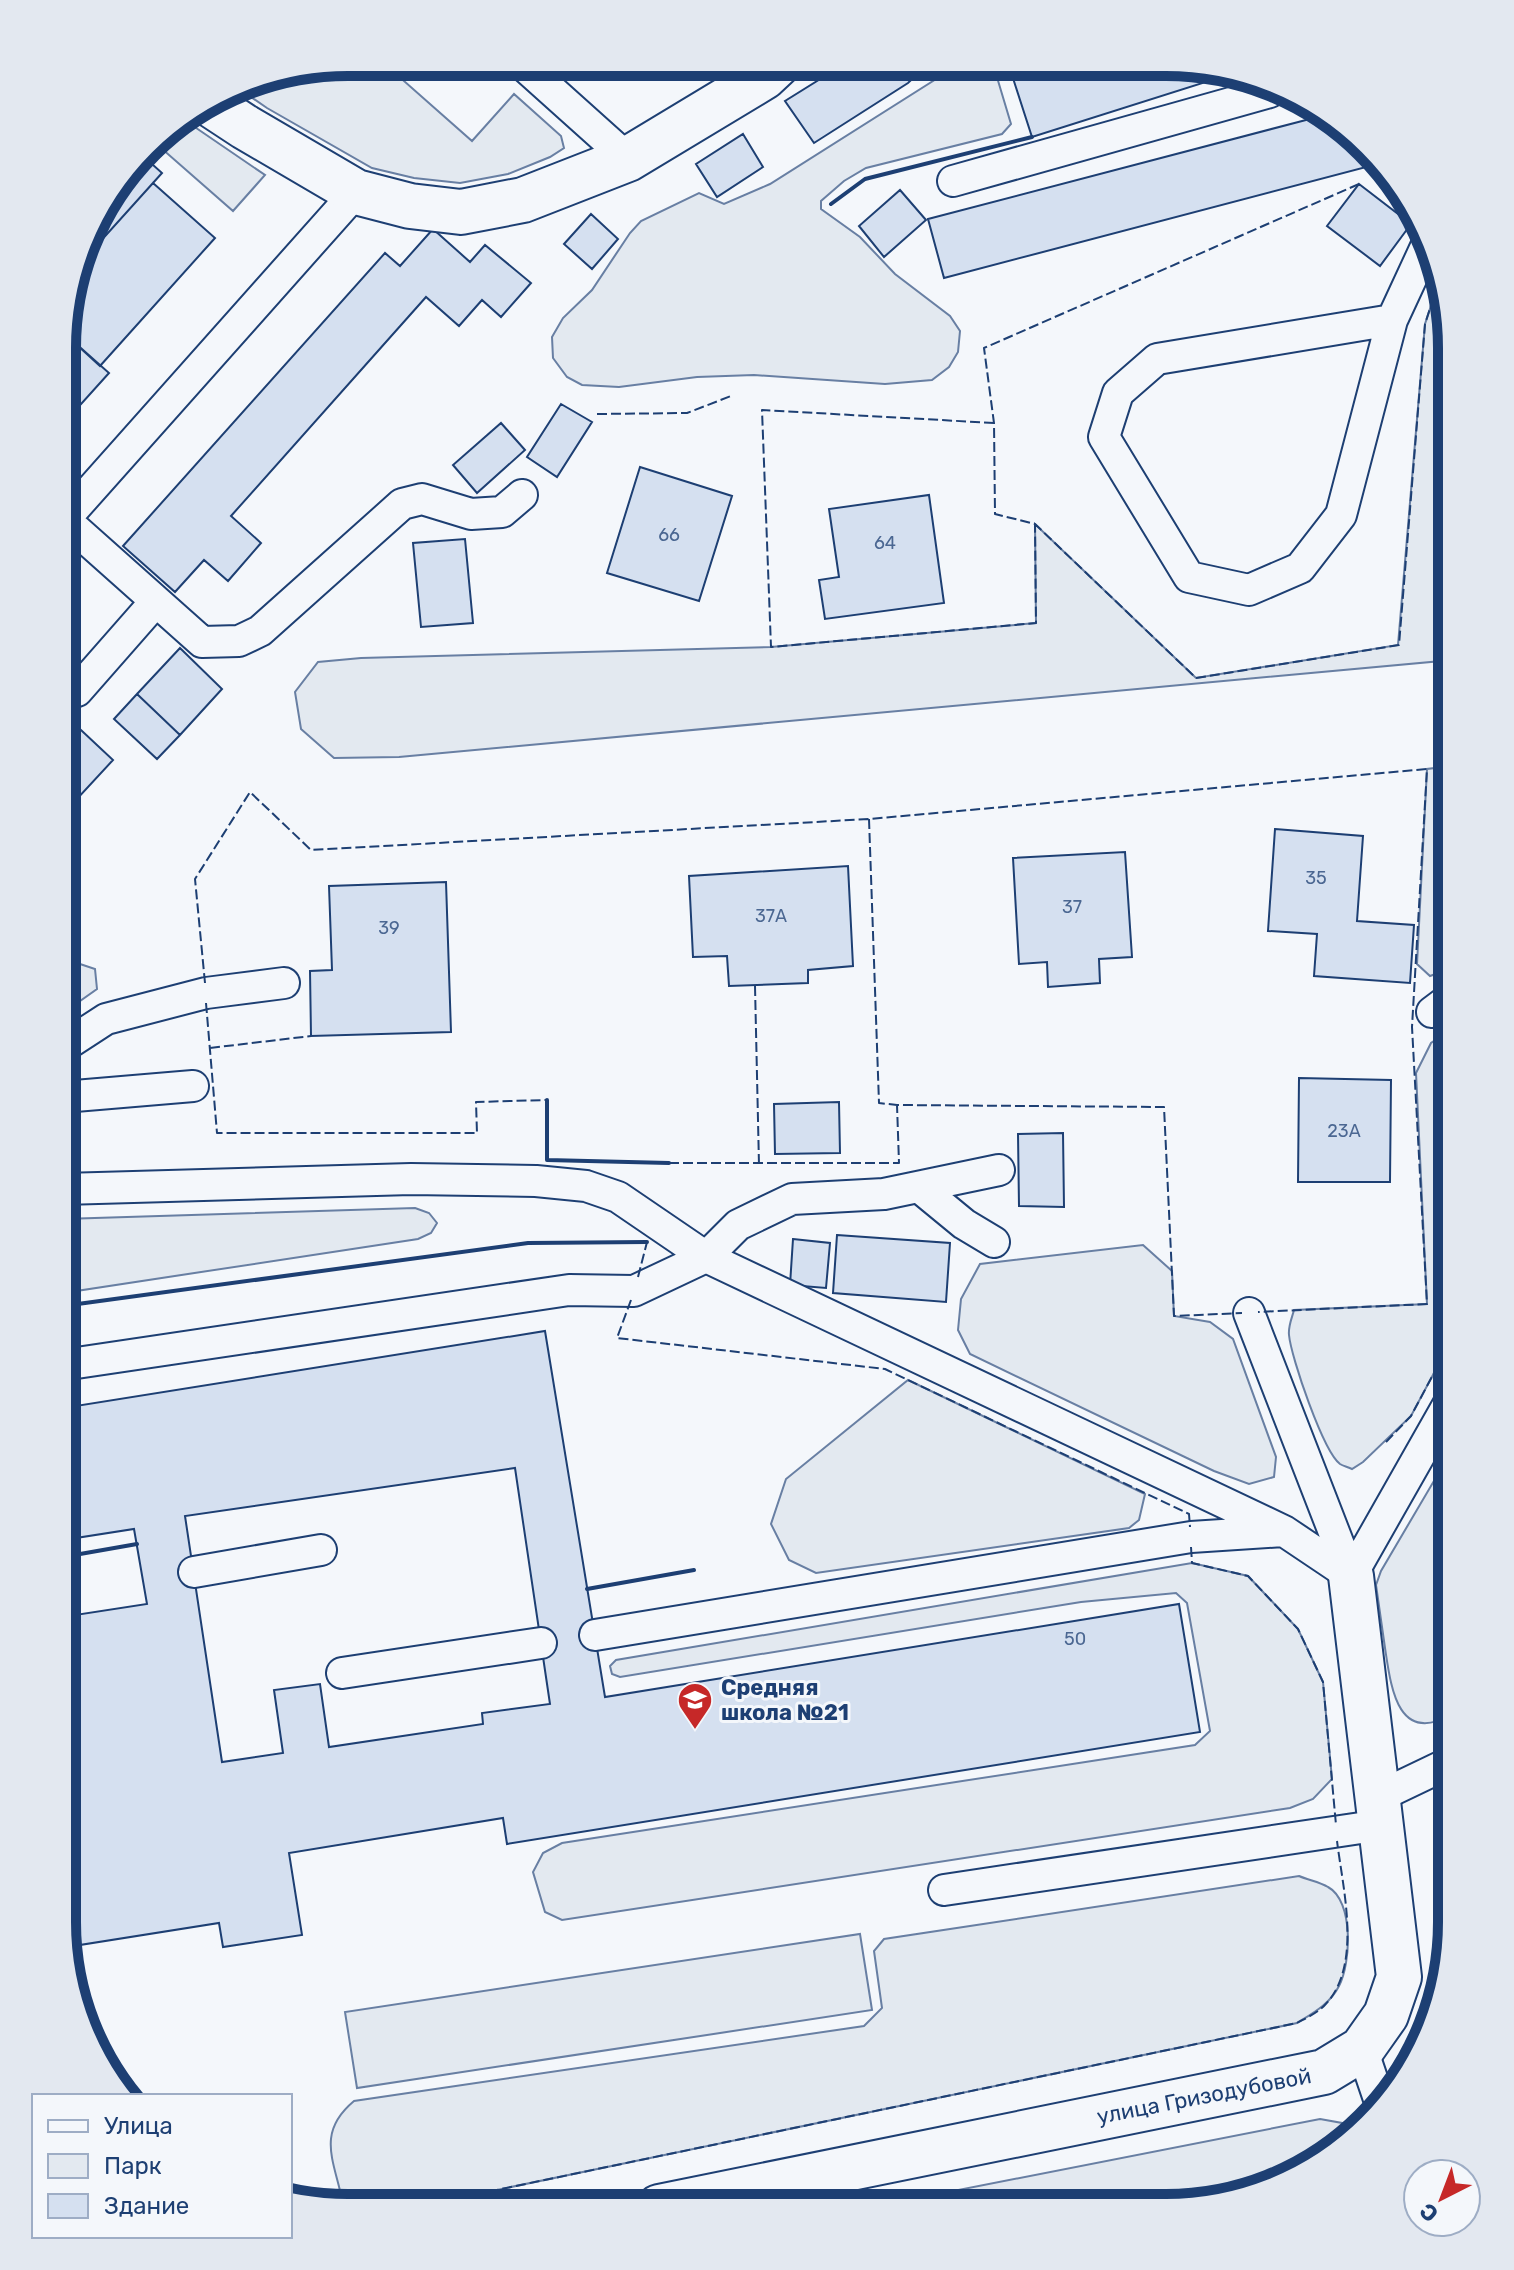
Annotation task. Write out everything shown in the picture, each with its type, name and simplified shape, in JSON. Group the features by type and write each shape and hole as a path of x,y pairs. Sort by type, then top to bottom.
{"street":[{"path":"218,109 356,192 410,206 461,212 523,200 628,159 765,76"},
{"name":"улица Гризодубовой","path":"723,2194 1324,2072 1362,2049 1386,2015 1399,1977 1351,1576"}],"lane":[{"path":"535,76 628,159"},
{"path":"953,181 1262,94"},
{"path":"76,507 356,192"},
{"path":"1392,320 1157,359 1118,393 1104,437 1189,577 1249,590 1300,568 1341,515 1392,320 1422,256"},
{"path":"76,531 202,642 239,641 260,631 402,504 422,499 471,514 502,512 522,495"},
{"path":"77,691 156,601"},
{"path":"76,1039 106,1019 206,993 284,983"},
{"path":"76,1096 193,1086"},
{"path":"76,1363 569,1290 634,1291 706,1257 738,1225 792,1199 884,1194 999,1170"},
{"path":"76,1189 411,1179 536,1181 586,1186 618,1197 706,1257 1284,1531 1351,1576"},
{"path":"919,1187 964,1224 994,1242"},
{"path":"1249,1313 1351,1576"},
{"path":"1351,1576 1437,1442"},
{"path":"595,1635 1191,1537 1284,1531"},
{"path":"194,1572 321,1550"},
{"path":"342,1673 541,1643"},
{"path":"944,1890 1379,1811 1437,1771"},
{"path":"1362,2049 1380,2089"}],"green space":[{"path":"398,76 472,141 514,94 561,136 564,148 508,174 460,183 414,178 372,168 249,95 313,78"},
{"path":"941,76 997,76 1011,124 1002,134 866,168 844,181 821,201 821,209 860,237 895,274 950,316 960,331 958,352 949,367 932,380 885,384 754,375 697,377 619,387 582,385 567,377 553,358 552,337 563,318 592,290 641,221 699,193 724,204 770,184"},
{"path":"192,125 265,175 233,211 163,150"},
{"path":"1433,298 1438,348 1438,661 399,757 334,758 301,729 295,692 318,662 361,658 771,647 1036,623 1035,524 1196,678 1398,645 1425,324"},
{"path":"1438,768 1438,973 1430,976 1417,964 1427,769"},
{"path":"80,964 95,969 97,989 76,1004 76,967"},
{"path":"1438,1039 1437,1367 1411,1416 1352,1469 1340,1464 1333,1456 1317,1423 1295,1363 1290,1325 1294,1310 1427,1304 1416,1073 1431,1043"},
{"path":"415,1208 429,1213 437,1223 431,1233 418,1239 76,1291 76,1219"},
{"path":"1143,1245 1172,1271 1174,1316 1210,1322 1233,1339 1276,1457 1274,1477 1249,1484 1214,1471 970,1354 958,1330 961,1299 980,1264"},
{"path":"908,1380 1145,1494 1139,1520 1129,1528 816,1573 789,1560 771,1524 786,1479"},
{"path":"1437,1475 1437,1720 1433,1722 1419,1723 1408,1717 1394,1694 1376,1585 1381,1571"},
{"path":"1192,1563 1248,1576 1298,1629 1323,1682 1332,1779 1313,1799 1290,1808 562,1920 545,1912 533,1872 543,1853 562,1843 1195,1745 1210,1731 1187,1603 1176,1593 1081,1602 620,1677 612,1674 610,1666 616,1660"},
{"path":"1299,1876 1325,1885 1336,1894 1346,1918 1348,1948 1343,1976 1331,1998 1297,2023 478,2194 341,2194 332,2158 332,2135 342,2112 354,2101 864,2026 882,2008 874,1951 884,1939"},
{"path":"860,1934 872,2010 357,2088 345,2012"},
{"path":"1320,2119 1342,2123 1344,2127 1302,2158 1270,2173 1236,2185 1201,2192 938,2194"}],"building":[{"path":"825,76 915,76 814,143 785,101"},
{"path":"1012,76 1166,76 1212,80 1032,137"},
{"path":"1311,119 1331,132 1368,167 944,278 928,219"},
{"path":"743,134 763,167 717,197 696,164"},
{"path":"150,163 162,173 96,246 112,212 144,169"},
{"path":"153,183 215,238 100,366 76,344 85,278 96,246"},
{"path":"1359,184 1406,220 1409,227 1380,266 1327,226"},
{"path":"900,190 926,220 884,257 859,226"},
{"path":"591,214 618,239 592,269 564,244"},
{"path":"433,229 470,262 485,245 531,283 501,317 482,300 459,326 426,297 231,516 261,543 228,581 204,560 175,592 123,546 385,253 400,266"},
{"path":"76,344 109,373 76,410"},
{"path":"561,404 592,422 557,477 527,457"},
{"path":"501,423 525,450 477,493 453,465"},
{"path":"640,467 732,496 699,601 607,573"},
{"path":"929,495 944,603 825,619 819,580 839,577 829,509"},
{"path":"465,539 473,623 421,627 413,543"},
{"path":"180,648 222,689 180,735 137,694"},
{"path":"137,694 180,735 157,759 114,719"},
{"path":"76,725 113,760 76,800"},
{"path":"1275,829 1363,836 1357,921 1414,925 1410,983 1314,976 1317,934 1268,931"},
{"path":"1125,852 1132,957 1099,959 1100,983 1048,987 1047,962 1019,964 1013,858"},
{"path":"848,866 853,966 808,970 808,983 729,986 727,956 693,957 689,876"},
{"path":"446,882 451,1032 311,1036 310,971 332,970 329,886"},
{"path":"1299,1078 1391,1080 1390,1182 1298,1182"},
{"path":"839,1102 840,1153 775,1154 774,1104"},
{"path":"1063,1133 1064,1207 1019,1206 1018,1134"},
{"path":"837,1235 950,1243 946,1302 833,1293"},
{"path":"793,1239 830,1243 826,1288 790,1285"},
{"path":"545,1331 605,1697 1179,1604 1200,1732 507,1844 503,1818 289,1853 302,1935 223,1947 219,1923 77,1945 76,1615 147,1604 134,1529 76,1538 76,1406","holes":["515,1468 550,1704 482,1713 483,1724 329,1747 320,1684 274,1690 283,1753 222,1762 185,1516"]}],"fence":[{"path":"1359,184 984,348 994,423 995,514 1035,524 1196,678 1399,645 1425,324 1433,298"},
{"path":"597,414 687,413 731,396"},
{"path":"994,423 762,410 771,647 1036,623 1035,524"},
{"path":"205,983 195,879 250,792 311,850 869,819 1427,769 1412,1027 1427,1304 1258,1312"},
{"path":"869,819 879,1103 897,1105"},
{"path":"755,986 759,1165"},
{"path":"206,1003 217,1133 477,1133 476,1102 547,1100"},
{"path":"210,1048 311,1036"},
{"path":"669,1163 899,1163 897,1105 1164,1107 1174,1316 1242,1313"},
{"path":"638,1277 647,1242"},
{"path":"631,1300 617,1338 885,1369 1189,1514 1190,1527"},
{"path":"1386,1442 1411,1416 1437,1367"},
{"path":"1191,1547 1192,1563 1248,1576 1298,1629 1323,1682 1336,1825"},
{"path":"478,2194 1297,2023 1324,2006 1336,1990 1343,1971 1347,1950 1346,1904 1337,1841"}],"wall":[{"path":"831,204 865,179 1032,137"},
{"path":"547,1100 547,1160 669,1163"},
{"path":"76,1304 528,1243 647,1242"},
{"path":"76,1555 137,1544"},
{"path":"587,1589 694,1570"}],"place":[{"name":"Средняя школа №21","path":"695,1731"}]}
